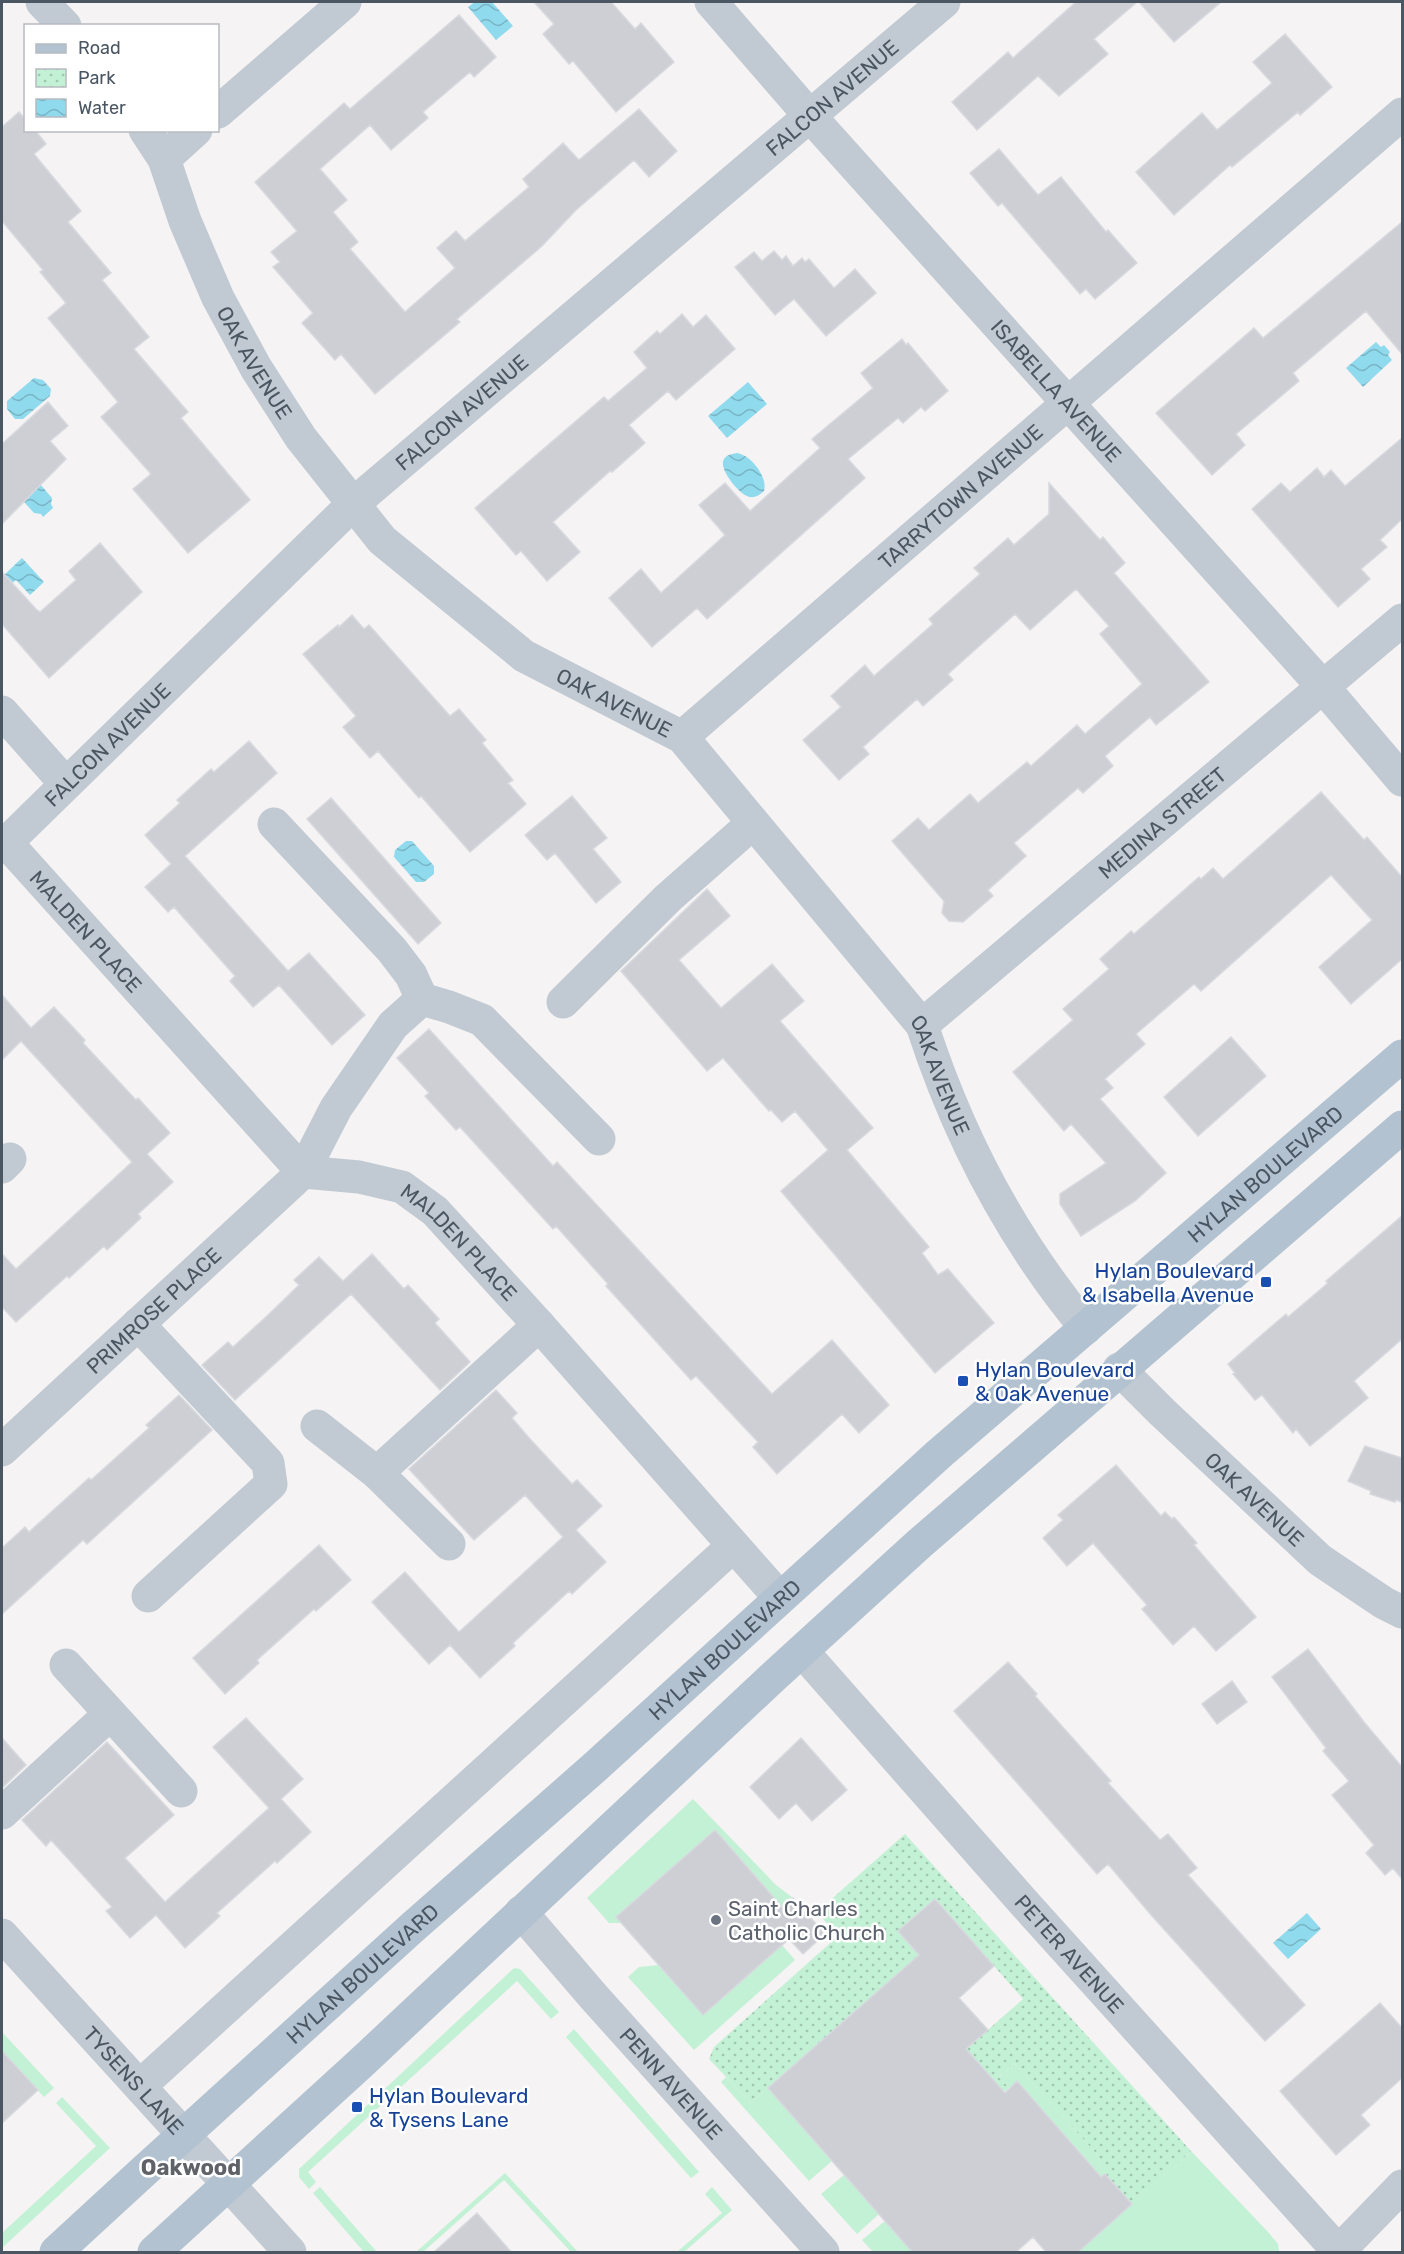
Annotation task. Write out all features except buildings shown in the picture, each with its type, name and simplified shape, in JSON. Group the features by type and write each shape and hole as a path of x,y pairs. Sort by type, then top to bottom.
{"main road":[{"name":"HYLAN BOULEVARD","path":"56,2253 183,2135 595,1767 939,1454 1402,1056"},
{"path":"154,2253 449,1982 521,1912 802,1651 965,1503 1402,1127"}],"street":[{"path":"42,2 63,24"},
{"path":"219,111 345,2"},
{"name":"ISABELLA AVENUE","path":"711,2 809,115 1324,688 1402,780"},
{"name":"FALCON AVENUE","path":"4,845 353,504 944,2"},
{"name":"TARRYTOWN AVENUE","path":"682,737 1402,114"},
{"name":"OAK AVENUE","path":"146,132 164,159 185,221 218,298 256,368 301,438 382,540 524,656 682,737 922,1024 937,1070 972,1153 1003,1210 1051,1286 1086,1328"},
{"path":"164,159 194,132"},
{"name":"MEDINA STREET","path":"922,1024 1402,621"},
{"path":"2,712 66,784"},
{"path":"563,1002 668,898 753,823"},
{"path":"274,824 392,950 411,975 422,999 482,1020 599,1139"},
{"name":"MALDEN PLACE","path":"4,845 303,1172 359,1177 402,1187 435,1211 540,1326 780,1599"},
{"path":"303,1172 336,1108 393,1025 422,999"},
{"name":"PRIMROSE PLACE","path":"2,1450 303,1172"},
{"path":"138,1324 268,1463 271,1484 148,1596"},
{"path":"377,1473 540,1326"},
{"name":"OAK AVENUE","path":"1119,1369 1320,1560 1402,1612"},
{"path":"317,1426 377,1473 449,1545"},
{"path":"140,2086 733,1546"},
{"name":"PETER AVENUE","path":"802,1651 1009,1886 1338,2252"},
{"path":"66,1665 181,1791"},
{"path":"2,1813 110,1714"},
{"name":"PENN AVENUE","path":"521,1912 593,1996 824,2253"},
{"name":"TYSENS LANE","path":"8,1955 140,2086 290,2253"},
{"path":"1338,2252 1402,2186"}],"green space":[{"path":"693,1799 776,1885 793,1898 782,1907 715,1830 622,1923 609,1923 587,1898"},
{"path":"905,1834 1191,2151 1132,2204 1105,2174 1096,2153 1014,2063 999,2077 1009,2088 1005,2092 993,2080 914,2095 1023,1999 935,1899 898,1931 919,1955 751,2103 709,2059 714,2047 838,1936 817,1912"},
{"path":"782,1945 795,1960 694,2050 628,1977 639,1967 659,1965 703,2015"},
{"path":"514,1968 520,1969 559,2012 551,2019 517,1981 308,2172 316,2182 309,2189 299,2177 299,2169"},
{"path":"574,2029 699,2172 691,2178 566,2037"},
{"path":"2,2032 54,2088 44,2097 2,2051"},
{"path":"1014,2063 1096,2153 1105,2174 1101,2177 1017,2082 1009,2088 999,2077"},
{"path":"726,2077 751,2103 768,2088 832,2161 809,2181 721,2082"},
{"path":"62,2097 110,2148 2,2248 2,2233 96,2146 56,2103"},
{"path":"1191,2151 1268,2232 1278,2244 1279,2252 1077,2252"},
{"path":"505,2173 578,2252 571,2252 504,2180 423,2252 416,2252"},
{"path":"844,2175 879,2214 857,2234 821,2194"},
{"path":"320,2187 377,2252 364,2252 313,2193"},
{"path":"712,2187 732,2210 684,2252 677,2252 722,2213 705,2194"},
{"path":"885,2221 913,2252 873,2252 862,2240"}],"water":[{"path":"475,2 492,2 513,26 496,40 468,7"},
{"path":"1376,342 1381,347 1384,345 1390,352 1388,355 1392,360 1363,387 1346,368"},
{"path":"34,378 43,380 51,389 50,396 23,419 15,419 7,409 7,401"},
{"path":"748,382 767,404 727,438 708,416"},
{"path":"737,453 753,462 761,473 765,485 764,491 755,497 743,494 724,470 725,457"},
{"path":"34,477 52,498 53,508 43,517 41,514 34,513 16,493"},
{"path":"22,558 44,582 30,595 16,580 9,586 3,587 2,585 2,577"},
{"path":"406,841 412,841 434,866 434,874 424,882 416,882 394,857 395,850"},
{"path":"1307,1913 1321,1929 1288,1959 1273,1943"}],"place":[{"name":"Hylan Boulevard & Isabella Avenue","path":"1266,1282"},
{"name":"Hylan Boulevard & Oak Avenue","path":"963,1381"},
{"name":"Saint Charles Catholic Church","path":"716,1920"},
{"name":"Hylan Boulevard & Tysens Lane","path":"357,2107"}],"district":[{"name":"Oakwood","path":"191,2167"}]}
